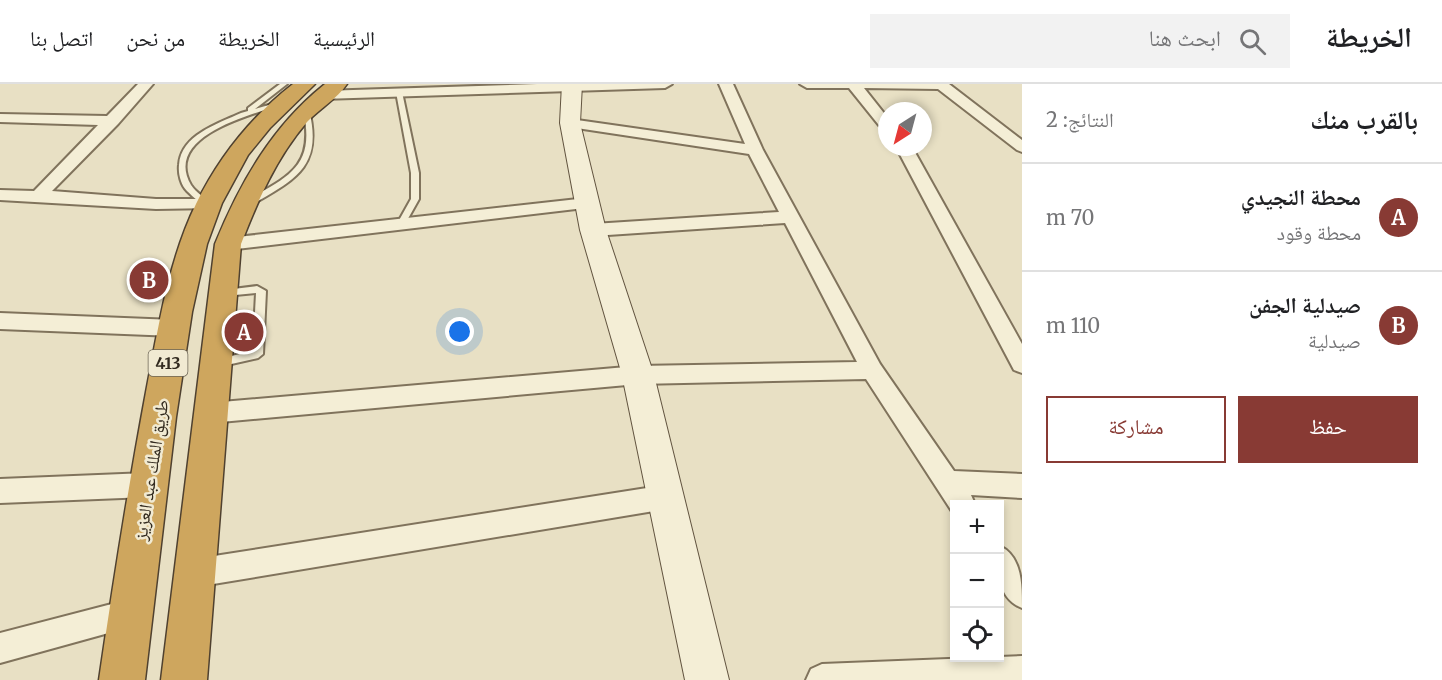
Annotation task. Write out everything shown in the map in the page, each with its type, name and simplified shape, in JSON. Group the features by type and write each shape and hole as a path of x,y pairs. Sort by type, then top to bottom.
{"highway":[{"name":"طريق الملك عبد العزيز","path":"122,680 147,485 174,328 196,238 208,204 247,139 306,93"},
{"name":"413","path":"184,680 228,244 242,206 265,161 306,93"}],"street":[{"path":"40,194 113,121 146,84"},
{"path":"306,93 399,92 534,85 665,84"},
{"path":"726,84 755,150 789,217 872,370 959,500"},
{"path":"807,84 941,84 1022,147"},
{"path":"853,84 878,115"},
{"path":"572,85 570,123 590,216 638,375 707,680"},
{"path":"0,118 113,121"},
{"path":"570,123 755,150"},
{"path":"909,156 1022,364"},
{"path":"0,195 40,194 182,206 208,204"},
{"path":"228,244 401,224 590,216 789,217"},
{"path":"0,321 174,328"},
{"path":"210,413 638,375 872,370"},
{"path":"947,482 1022,486"},
{"path":"0,491 147,485"},
{"path":"195,573 666,497"},
{"path":"1004,567 1022,594"},
{"path":"0,648 131,614"},
{"path":"822,680 1022,672"}],"lane":[{"path":"399,92 415,173 415,198 401,224"},
{"path":"208,204 189,189 182,173 183,155 195,140 243,114 306,93"},
{"path":"243,114 306,93"}],"place":[{"name":"صيدلية الجفن","path":"149,280"},
{"name":"محطة النجيدي","path":"244,332"}]}
